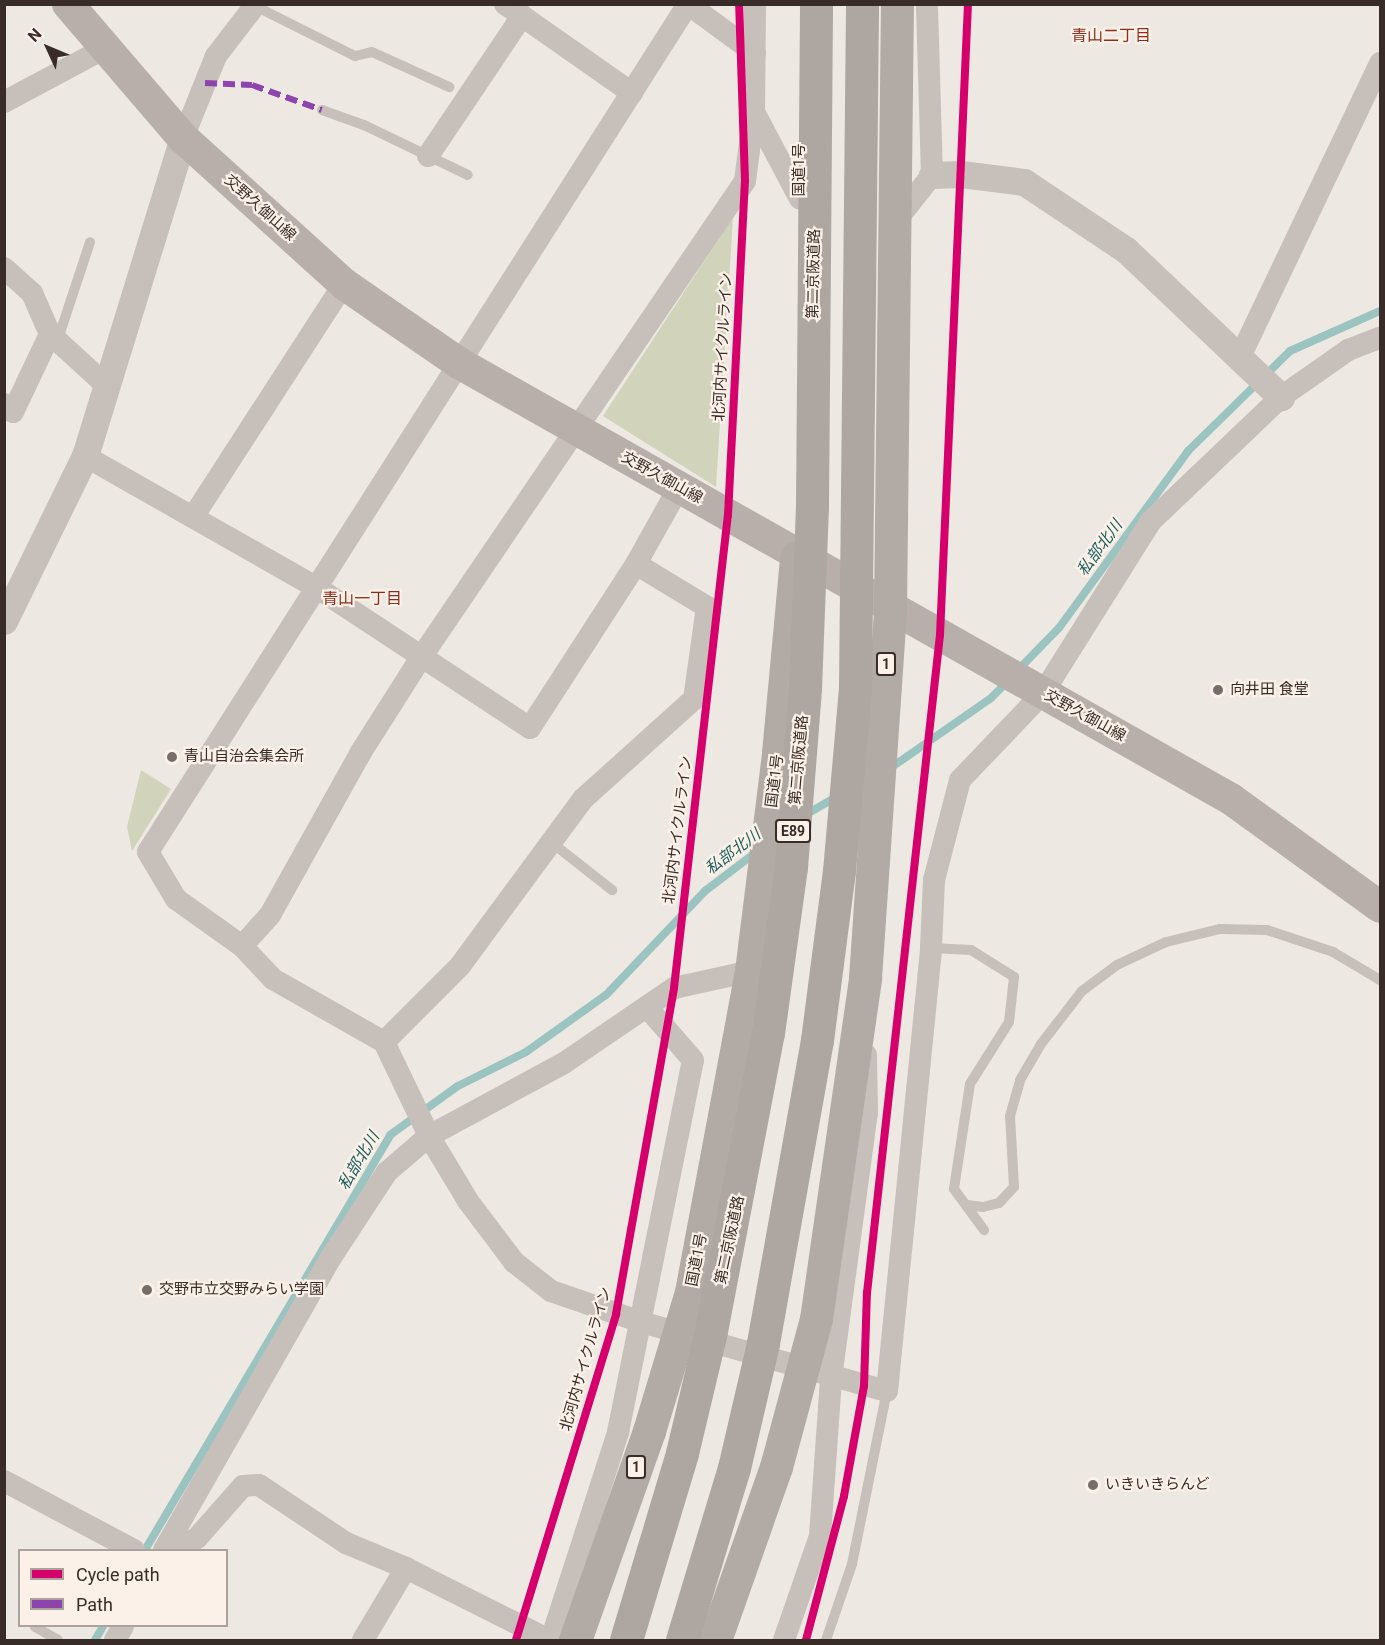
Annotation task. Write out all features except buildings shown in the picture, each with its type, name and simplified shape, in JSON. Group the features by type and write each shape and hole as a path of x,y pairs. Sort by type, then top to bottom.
{"highway":[{"name":"国道1号","path":"575,1641 648,1431 691,1292 751,971 778,753 796,550 801,4"},
{"name":"第二京阪道路","path":"626,1641 682,1453 711,1331 768,1033 790,867 805,688 812,507 816,4"},
{"path":"682,1641 734,1468 763,1343 817,1041 839,871 856,675 862,4"},
{"name":"1","path":"715,1641 776,1467 816,1319 865,978 890,609 897,4"}],"main road":[{"name":"交野久御山線","path":"68,4 183,138 344,284 459,363 796,550 890,609 1231,799 1380,907"}],"street":[{"path":"755,53 688,4 148,852 176,899 242,946 273,979 384,1042 429,1136 468,1202 514,1262 550,1291 641,1322 831,1378 887,1391 931,948 934,880 960,780 1043,693 1151,521 1281,396 1348,350 1380,338"},
{"path":"242,946 270,915 361,752 422,656 578,431 745,180 754,112 755,4"},
{"path":"895,222 932,175 927,4"},
{"path":"4,621 85,456 183,138 216,56 255,5"},
{"path":"428,156 514,10 632,93"},
{"path":"4,102 105,48"},
{"path":"1239,359 1380,63"},
{"path":"754,112 800,199"},
{"path":"932,175 961,174 1024,182 1126,250 1239,359 1281,396"},
{"path":"4,268 33,293 54,336 107,386"},
{"path":"193,517 344,284"},
{"path":"4,404 13,412 54,336"},
{"path":"85,456 316,587 530,728 636,564 679,487"},
{"path":"384,1042 460,966 583,799 694,699 707,607 636,564"},
{"path":"165,1549 330,1260 387,1172 429,1136 564,1063 674,988 751,971"},
{"path":"784,1641 820,1536 831,1378 867,1113 865,978"},
{"path":"180,1549 197,1538 243,1486 259,1485 346,1543 406,1568 550,1641 618,1432 693,1060 647,1007"},
{"path":"4,1481 130,1549"},
{"path":"363,1641 406,1568"},
{"path":"115,1641 122,1627"}],"lane":[{"path":"255,5 355,56 372,52 449,87"},
{"path":"322,110 468,175"},
{"path":"54,336 90,242"},
{"path":"551,842 612,890"},
{"path":"966,1205 983,1207 999,1203 1014,1187 1010,1116 1020,1080 1041,1044 1082,991 1116,965 1166,942 1220,929 1267,930 1333,952 1380,980"},
{"path":"931,948 971,950 1014,977 1010,1022 970,1084 954,1189 984,1230"},
{"path":"826,1641 852,1563 887,1391"},
{"path":"35,1627 58,1641"}],"green space":[{"path":"733,217 716,487 603,416"},
{"path":"141,770 171,789 132,851 127,827"}],"waterway":[{"name":"私部北川","path":"1017,671 1059,628 1188,451 1290,351 1380,311"},
{"name":"私部北川","path":"889,769 991,698 1007,682"},
{"name":"私部北川","path":"805,815 836,797"},
{"name":"私部北川","path":"146,1549 390,1135 458,1086 526,1052 606,995 705,891 755,853"},
{"name":"私部北川","path":"95,1640 102,1627"}],"marked path":[{"path":"205,83 252,85 322,110"}],"cycle path":[{"name":"北河内サイクルライン","path":"516,1640 616,1314 674,988 728,515 745,181 739,4"},
{"path":"806,1640 844,1496 864,1386 867,1293 940,635 968,4"}],"place":[{"name":"向井田 食堂","path":"1218,690"},
{"name":"青山自治会集会所","path":"172,757"},
{"name":"交野市立交野みらい学園","path":"147,1290"},
{"name":"いきいきらんど","path":"1093,1485"}],"district":[{"name":"青山二丁目","path":"1111,36"},
{"name":"青山一丁目","path":"362,599"}]}
